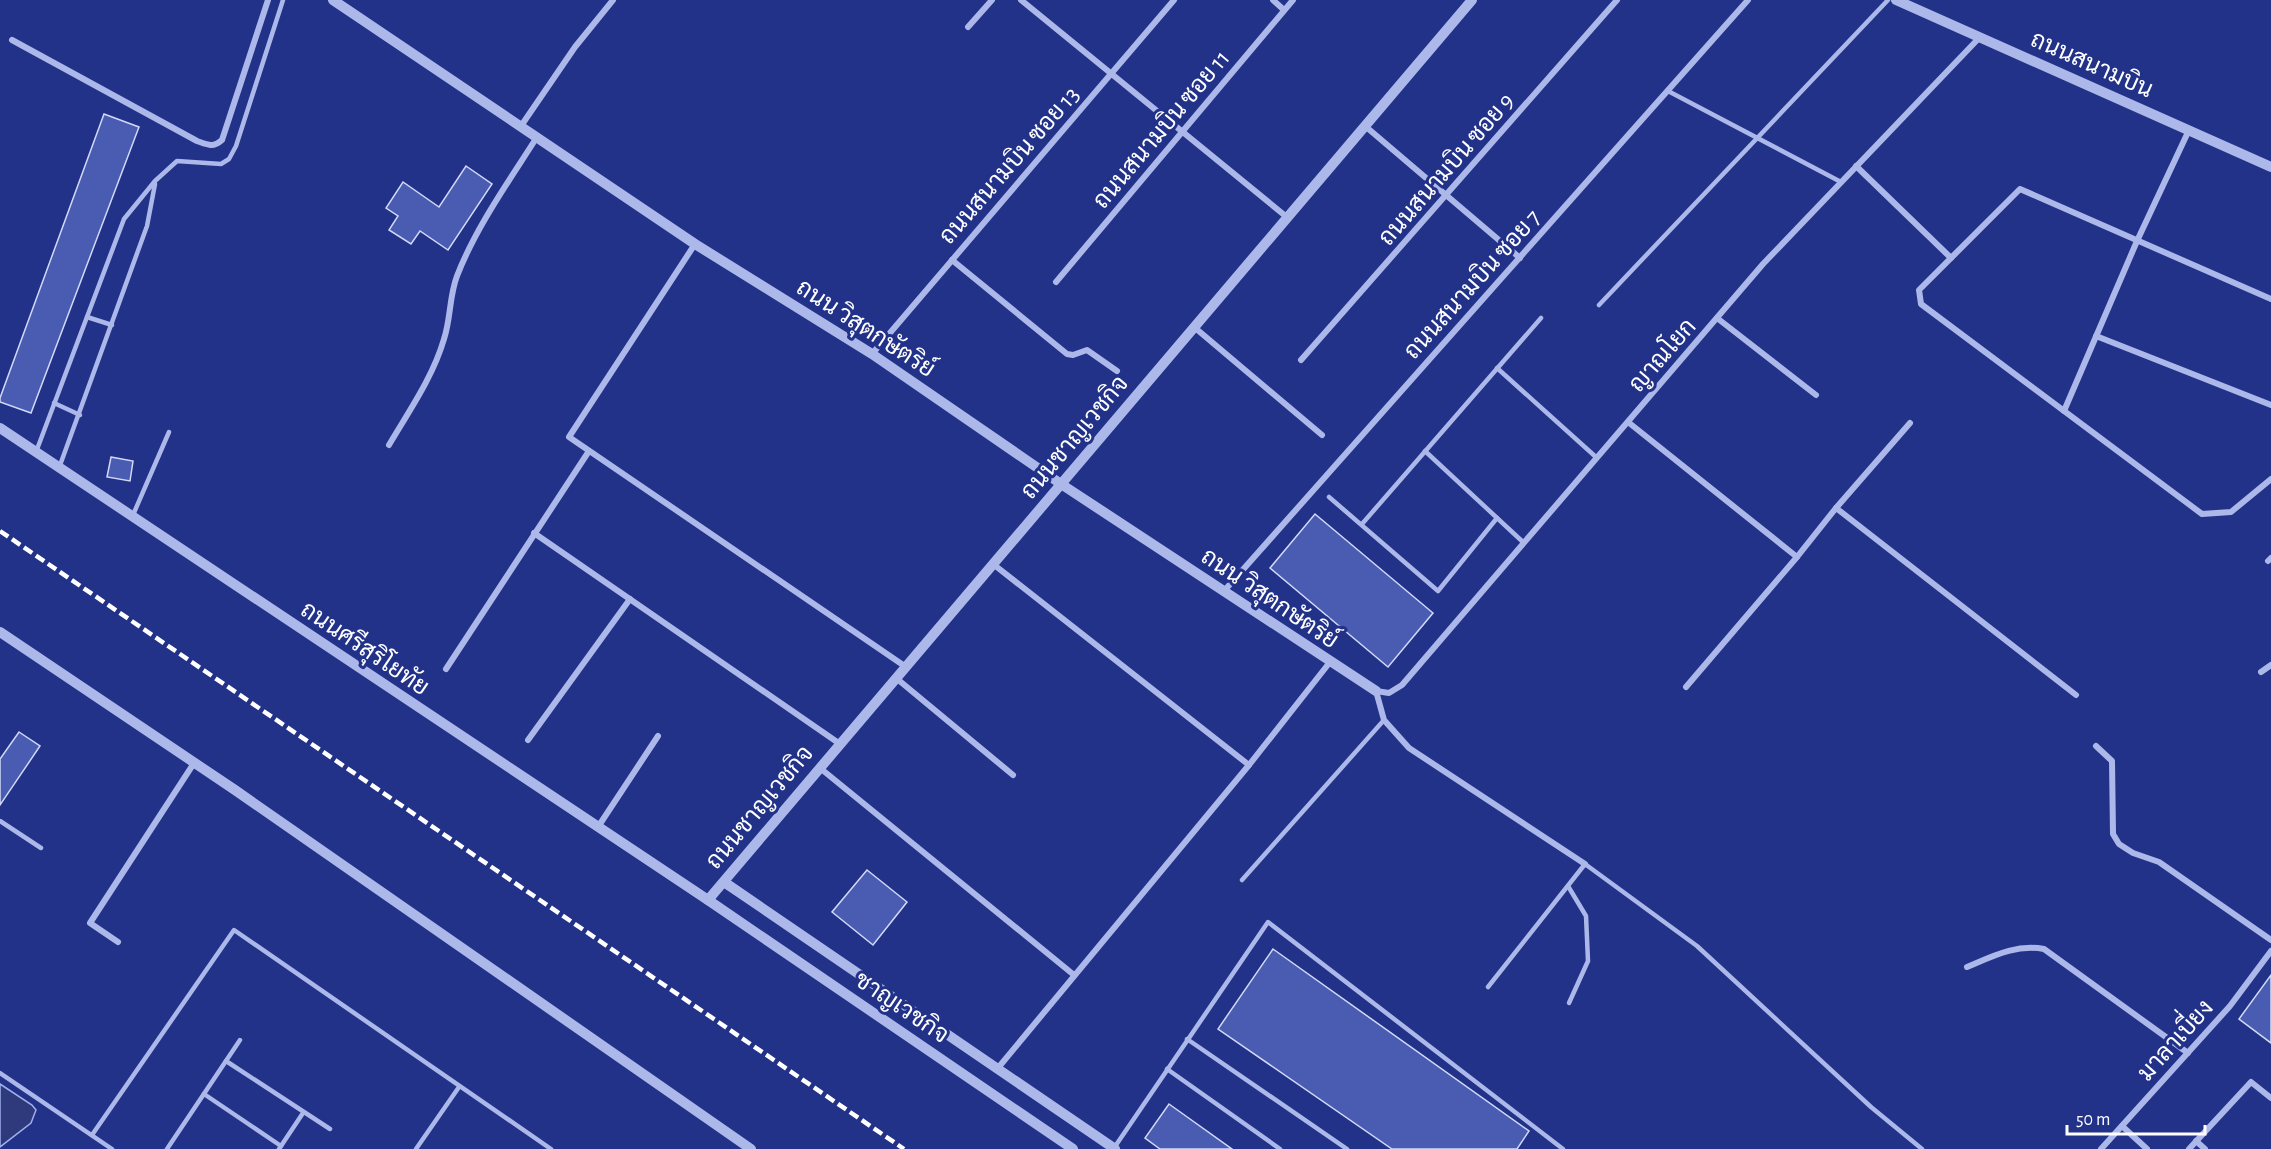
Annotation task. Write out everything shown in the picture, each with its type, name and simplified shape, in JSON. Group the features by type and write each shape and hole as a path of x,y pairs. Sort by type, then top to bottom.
{"street":[{"path":"12,40 197,141 209,146 216,145 222,140 268,0"},
{"name":"ถนน วิสุตกษัตริย์","path":"333,0 695,244 872,354 1061,484 1376,691"},
{"path":"521,126 575,47 613,0"},
{"path":"968,27 992,0"},
{"path":"1021,0 1288,218"},
{"name":"ถนนสนามบิน ซอย 13","path":"872,354 1174,0"},
{"path":"1273,0 1284,10"},
{"name":"ถนนสนามบิน ซอย 11","path":"1056,282 1293,0"},
{"name":"ถนนชาญเวชกิจ","path":"708,900 1472,0"},
{"name":"ถนนสนามบิน ซอย 9","path":"1301,360 1617,0"},
{"name":"ถนนสนามบิน ซอย 7","path":"1223,592 1748,0"},
{"name":"ถนนสนามบิน","path":"1896,0 1912,3 1980,37 2271,167"},
{"name":"ญาณโยก","path":"1376,691 1389,693 1402,685 1763,264 1980,37"},
{"path":"1365,126 1520,258"},
{"path":"2064,411 2137,241 2189,130"},
{"path":"389,445 439,354 451,311 452,290 464,259 537,136"},
{"path":"1856,166 1951,258"},
{"path":"2271,299 2020,189 1919,291 1921,304 2202,514 2231,512 2271,479"},
{"path":"695,244 569,437 906,667"},
{"path":"952,260 1066,354 1073,356 1087,350 1117,371"},
{"path":"1717,318 1816,395"},
{"path":"1194,327 1322,435"},
{"path":"2096,336 2271,405"},
{"path":"1628,422 1797,557"},
{"path":"1686,687 1910,423"},
{"name":"ถนนศรีสุริโยทัย","path":"0,428 708,900"},
{"path":"446,669 589,451"},
{"path":"1836,508 2076,695"},
{"path":"534,533 840,744"},
{"path":"993,564 1249,765"},
{"path":"528,740 630,599"},
{"path":"0,632 194,763 751,1149"},
{"path":"998,1068 1249,765 1330,662"},
{"path":"2261,672 2271,664"},
{"path":"896,678 1013,775"},
{"path":"1376,691 1384,720 1408,748 1585,864"},
{"path":"597,827 658,736"},
{"path":"2096,746 2112,761 2113,834 2119,844 2133,853 2159,862 2271,940"},
{"path":"118,942 90,923 194,763"},
{"path":"820,768 1074,975"},
{"path":"724,882 1114,1149"},
{"name":"ชาญเวชกิจ","path":"708,900 1073,1149"},
{"path":"1967,967 2004,951 2030,946 2044,948 2188,1053"},
{"name":"มาลาเบี่ยง","path":"2101,1149 2230,1006 2271,951"},
{"path":"2189,1149 2251,1082 2271,1098"},
{"path":"2122,1126 2147,1149"},
{"path":"2196,1141 2205,1149"}],"lane":[{"path":"36,452 123,219 155,181 177,161 221,164 229,159 236,146 283,0"},
{"path":"1599,305 1888,0"},
{"path":"1668,91 1841,182"},
{"path":"59,468 147,226 155,181"},
{"path":"87,316 112,325"},
{"path":"1362,524 1540,318"},
{"path":"1497,368 1597,458"},
{"path":"54,403 80,415"},
{"path":"132,517 169,432"},
{"path":"1425,452 1524,543"},
{"path":"1329,497 1438,591 1497,518"},
{"path":"1242,880 1384,720"},
{"path":"0,821 42,848"},
{"path":"1488,987 1585,864 1697,946 1871,1107 1922,1149"},
{"path":"1568,886 1586,916 1588,961 1569,1003"},
{"path":"1114,1149 1268,922 1563,1149"},
{"path":"92,1135 234,930 551,1149"},
{"path":"1187,1039 1347,1149"},
{"path":"167,1149 240,1040"},
{"path":"226,1060 330,1129"},
{"path":"1167,1069 1280,1149"},
{"path":"0,1073 112,1149"},
{"path":"416,1149 459,1087"},
{"path":"204,1094 280,1147 303,1113"}],"water":[{"path":"0,1084 36,1110 31,1123 0,1147"}],"building":[{"path":"104,114 139,127 31,413 0,402 0,398"},
{"path":"466,166 492,184 448,250 420,231 411,244 389,230 398,216 386,208 403,182 439,207"},
{"path":"111,457 133,461 130,481 107,477"},
{"path":"1315,514 1433,613 1388,667 1270,568"},
{"path":"19,732 40,746 0,805 0,759"},
{"path":"867,870 907,902 873,945 832,912"},
{"path":"1273,949 1529,1131 1517,1149 1392,1149 1218,1029"},
{"path":"2271,975 2271,1043 2239,1019"},
{"path":"1169,1104 1232,1149 1160,1149 1145,1138"}],"railway":[{"path":"0,531 904,1149"}]}
